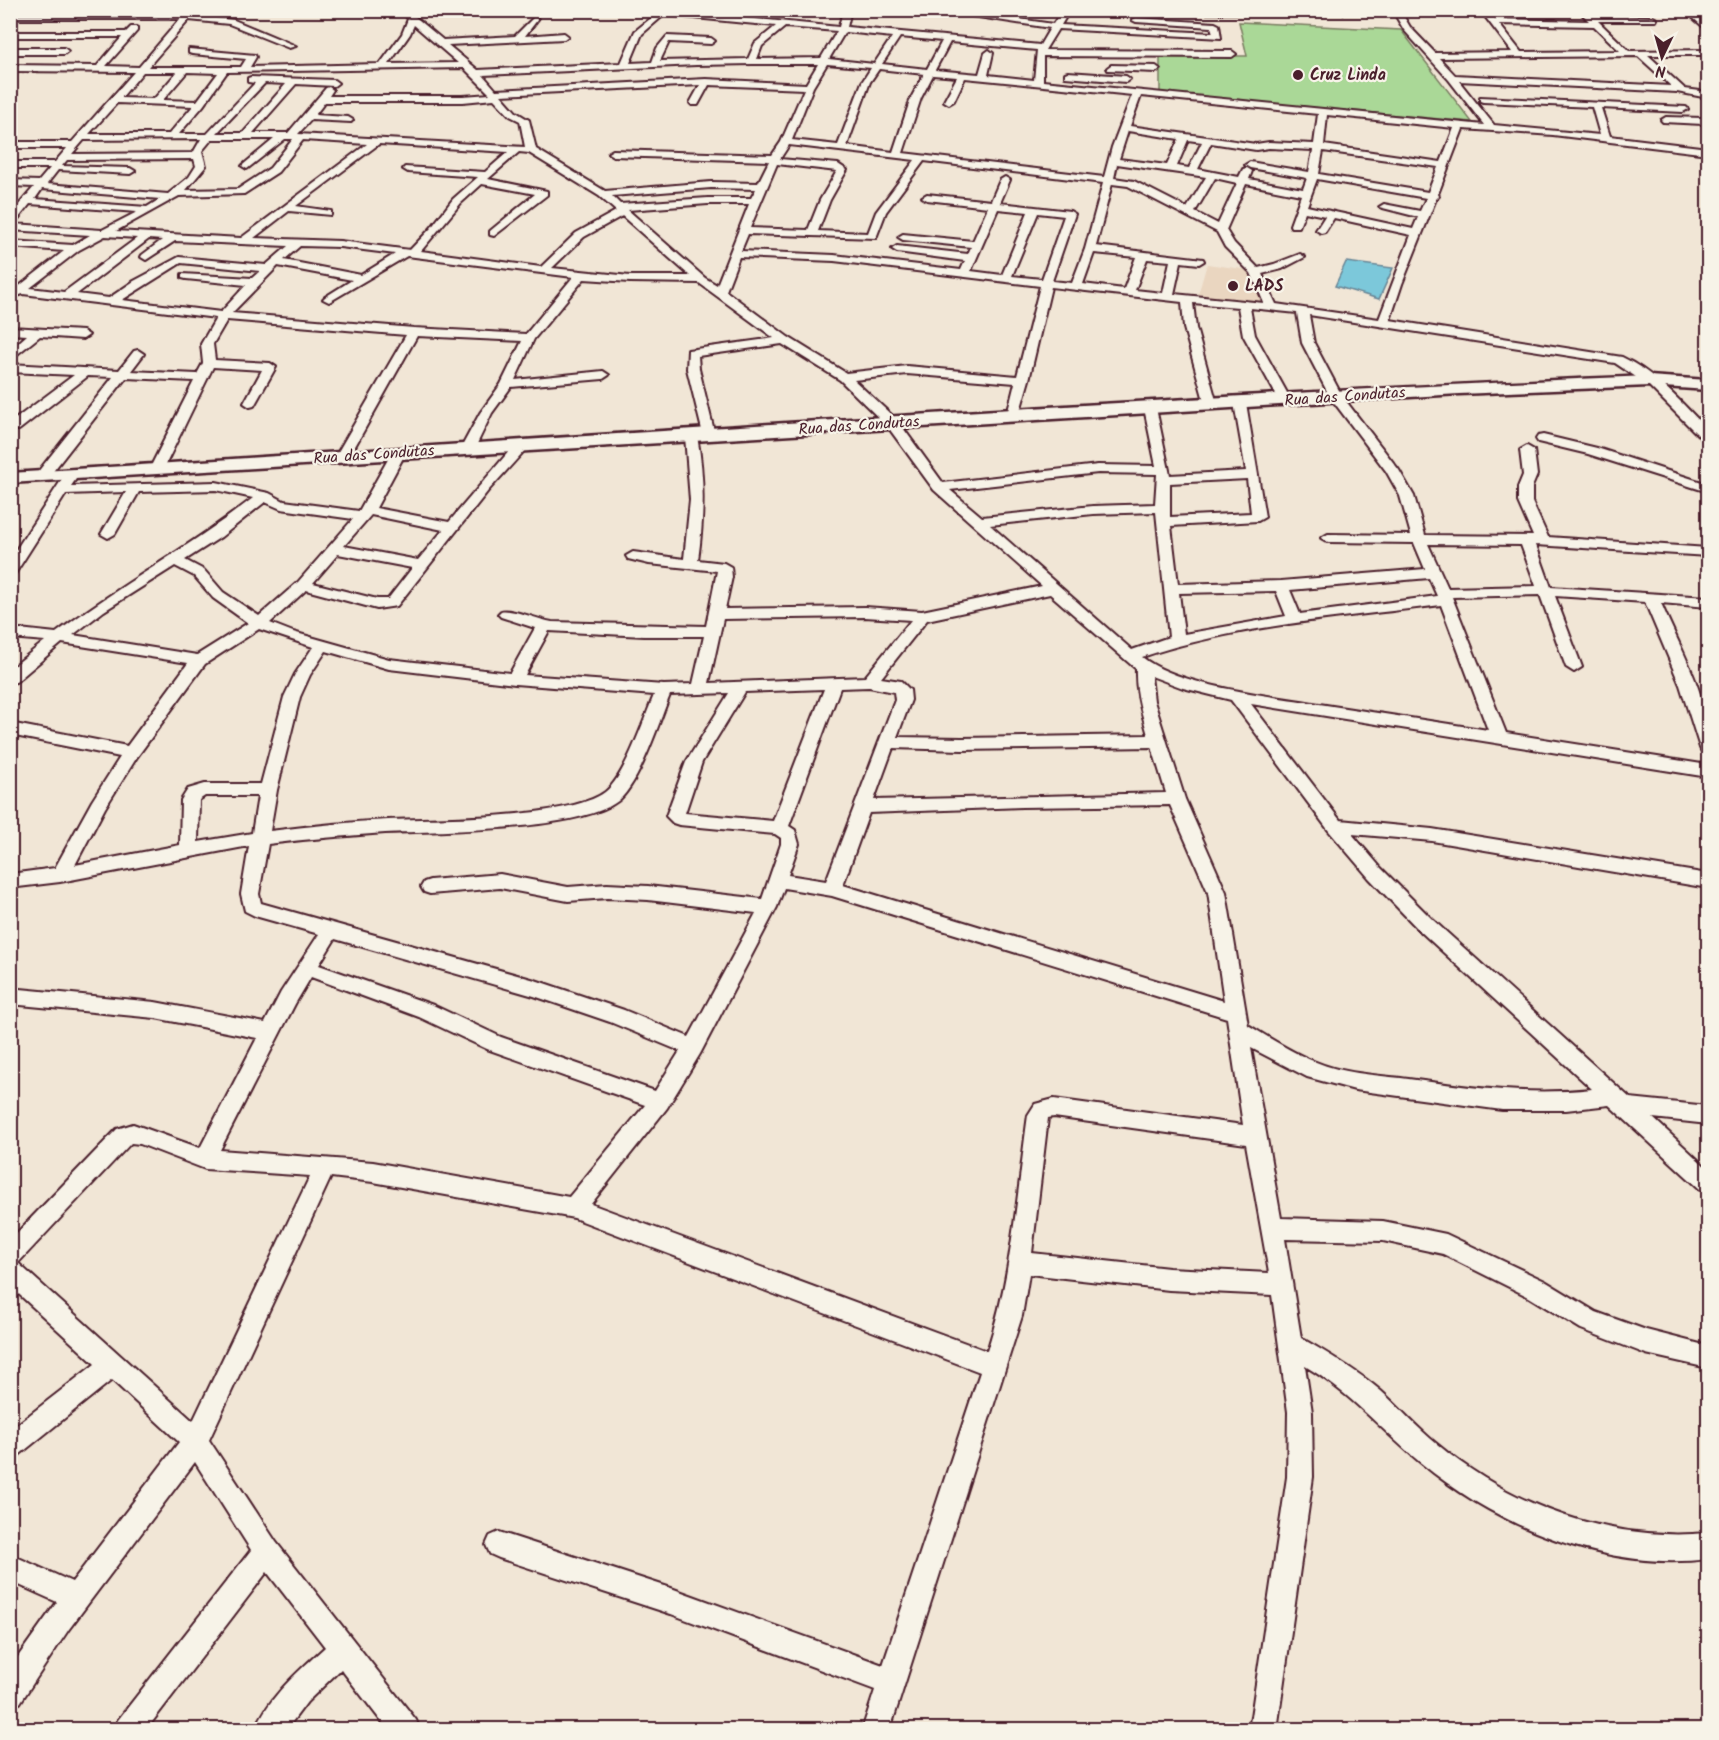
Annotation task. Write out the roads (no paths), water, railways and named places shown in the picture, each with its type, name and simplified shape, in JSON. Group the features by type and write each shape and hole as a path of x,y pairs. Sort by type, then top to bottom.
{"street":[{"path":"632,10 661,14 751,62 823,62 1460,126 1550,128 1606,138 1708,151"},
{"path":"720,292 755,201 775,159 786,142 808,87 842,30 847,10"},
{"path":"937,10 1058,27 1218,36 1215,25 1136,20"},
{"path":"1038,84 1041,51 1058,27 1066,10"},
{"path":"1484,10 1519,55"},
{"path":"1688,10 1708,29"},
{"path":"1173,11 1396,11 1407,28 1452,78 1491,128"},
{"path":"1197,11 1201,24"},
{"path":"10,12 46,12 41,17"},
{"path":"625,65 638,33 661,14"},
{"path":"383,66 406,33 411,15 439,43 476,73 513,114 524,120 531,150"},
{"path":"1492,21 1585,16 1653,19"},
{"path":"1585,16 1627,54"},
{"path":"10,17 187,17 231,22 292,46"},
{"path":"100,68 147,17"},
{"path":"11,221 187,17"},
{"path":"516,50 534,20"},
{"path":"751,62 758,45 783,24"},
{"path":"476,73 656,64 711,41 783,24 945,38 1096,57 1116,53 1232,54"},
{"path":"1113,30 1116,53"},
{"path":"842,149 862,93 893,33"},
{"path":"10,34 129,34"},
{"path":"47,68 82,34"},
{"path":"439,43 564,36"},
{"path":"897,155 916,98 945,38"},
{"path":"656,64 667,39 711,41"},
{"path":"1560,41 1581,65"},
{"path":"10,51 64,51"},
{"path":"192,51 252,57 245,68"},
{"path":"1432,56 1708,52"},
{"path":"983,78 989,53"},
{"path":"1640,53 1678,89 1687,93 1708,95"},
{"path":"10,68 224,70 466,65"},
{"path":"248,166 291,137 323,99 345,66"},
{"path":"1095,76 1097,68 1156,69"},
{"path":"155,103 186,69"},
{"path":"172,136 200,104 224,70"},
{"path":"1039,73 1050,74"},
{"path":"1062,74 1126,79"},
{"path":"949,101 962,76"},
{"path":"1452,78 1678,89"},
{"path":"217,80 228,80"},
{"path":"239,80 334,83"},
{"path":"10,298 16,289 75,248 108,233 172,195 198,174 201,166 197,151 200,146 262,81"},
{"path":"246,136 293,82"},
{"path":"323,99 462,104 495,94 706,82 808,87"},
{"path":"695,103 706,82"},
{"path":"1077,286 1090,249 1113,161 1137,93"},
{"path":"1483,99 1533,105 1683,109"},
{"path":"115,100 200,104"},
{"path":"1596,105 1606,138"},
{"path":"1295,225 1312,177 1323,112"},
{"path":"309,117 348,120"},
{"path":"1600,117 1611,117"},
{"path":"1657,119 1703,121"},
{"path":"1383,324 1396,284 1434,196 1443,165 1460,126"},
{"path":"1124,128 1256,147 1263,144 1318,148 1443,165"},
{"path":"10,145 172,136 246,136 531,150 603,194 701,280 784,340 844,377 893,424 939,487 1137,662 1189,684 1237,696 1708,771"},
{"path":"1172,168 1185,136"},
{"path":"10,183 172,195 235,193 245,190 274,170 291,137"},
{"path":"1192,171 1208,140"},
{"path":"243,241 377,141"},
{"path":"786,142 1108,179 1135,185 1221,230 1229,245 1256,272 1271,306"},
{"path":"1221,230 1256,147"},
{"path":"328,299 360,278 409,252 435,230 457,201 515,151"},
{"path":"613,153 775,159 838,167 843,170 825,200 812,233"},
{"path":"10,165 199,156"},
{"path":"745,231 872,236 881,212 922,158"},
{"path":"1113,161 1212,175 1305,200 1392,218"},
{"path":"58,164 130,171"},
{"path":"1250,165 1434,196"},
{"path":"408,169 483,178 543,193 494,233"},
{"path":"1189,213 1212,175"},
{"path":"965,273 997,200 1000,179 1017,181"},
{"path":"1040,184 1064,186"},
{"path":"603,194 711,185 763,186"},
{"path":"929,192 997,200 1070,214 1046,283 1013,415"},
{"path":"1305,200 1331,214 1418,233"},
{"path":"543,270 580,235 622,209 708,201 755,201"},
{"path":"10,203 147,210"},
{"path":"1384,207 1425,215"},
{"path":"286,208 327,213"},
{"path":"1006,278 1035,209"},
{"path":"1321,230 1331,214"},
{"path":"11,221 108,233 324,243 581,275 630,279 701,280"},
{"path":"66,296 149,234"},
{"path":"146,257 174,236"},
{"path":"903,237 978,245"},
{"path":"157,468 209,363 208,342 224,316 255,282 299,242"},
{"path":"301,266 324,243"},
{"path":"10,244 75,248"},
{"path":"897,249 971,258"},
{"path":"1090,249 1198,261"},
{"path":"734,254 801,255 1128,293 1271,306 1618,360 1626,363 1649,381 1708,437"},
{"path":"1128,293 1143,254"},
{"path":"1256,272 1288,264 1300,257"},
{"path":"1168,297 1176,258"},
{"path":"111,302 155,272 179,260 301,266 360,278"},
{"path":"467,450 486,413 507,384 529,338 581,275"},
{"path":"186,276 255,282"},
{"path":"16,289 224,316 414,332 529,338"},
{"path":"1187,299 1190,328 1211,404"},
{"path":"1243,304 1249,335 1285,400"},
{"path":"1302,310 1308,344 1336,397 1401,483 1412,508 1420,541 1500,739"},
{"path":"10,330 83,335"},
{"path":"10,357 37,332"},
{"path":"342,457 414,332"},
{"path":"709,435 693,369 692,353 784,340"},
{"path":"42,476 138,354"},
{"path":"209,363 270,367 250,403"},
{"path":"10,368 202,378"},
{"path":"844,377 907,370 1023,380"},
{"path":"12,427 84,373"},
{"path":"507,384 603,375"},
{"name":"Rua das Condutas","path":"10,478 42,476 68,482 157,468 1573,383 1649,381 1708,385"},
{"path":"977,522 1094,510 1163,515 1258,516 1254,475 1240,403"},
{"path":"1150,408 1164,474 1163,515 1177,640"},
{"path":"690,564 697,511 698,476 691,436"},
{"path":"1543,439 1599,453 1708,488"},
{"path":"303,585 387,605 398,597 420,565 521,446"},
{"path":"1527,450 1530,475 1525,487 1525,502 1545,590 1574,667"},
{"path":"60,875 98,805 131,753 199,660 260,624 303,585 365,513 398,454"},
{"path":"939,487 1098,469 1164,474 1254,475"},
{"path":"10,571 68,482 135,488 216,486 264,496 281,504 365,513 451,527"},
{"path":"108,534 135,488"},
{"path":"10,678 108,602 216,534 264,496"},
{"path":"1328,538 1420,541 1535,540 1708,552"},
{"path":"335,549 420,565"},
{"path":"633,556 724,567 725,577 699,690"},
{"path":"175,561 200,573 218,595 260,624 322,646 389,664 514,679 664,690 869,682 895,685 902,690 903,700 831,889"},
{"path":"1170,589 1281,586 1433,573"},
{"path":"1281,586 1295,619"},
{"path":"717,614 865,612 922,616 1055,588"},
{"path":"1137,662 1177,640 1295,619 1486,590 1545,590 1708,602"},
{"path":"1652,598 1688,685 1708,748"},
{"path":"506,614 544,625 676,633 713,631"},
{"path":"869,682 922,616"},
{"path":"514,679 544,625"},
{"path":"10,633 59,638 199,660"},
{"path":"322,646 303,674 292,697 268,790 250,894 252,906 260,912 535,988 617,1016 693,1048"},
{"path":"1137,662 1157,741 1176,799 1217,892 1255,1136 1282,1285 1300,1412 1300,1477 1263,1730"},
{"path":"779,828 834,683"},
{"path":"574,1208 660,1102 693,1048 768,907 778,879 790,839 785,831 779,828 679,819 675,816 694,762 739,688"},
{"path":"10,881 60,875 260,838 354,828 478,824 533,818 598,804 612,797 623,783 664,690"},
{"path":"1237,696 1335,826 1375,873 1426,925 1708,1182"},
{"path":"10,729 131,753"},
{"path":"886,742 963,744 1157,741"},
{"path":"189,852 190,800 194,793 205,790 268,790"},
{"path":"862,807 1033,800 1176,799"},
{"path":"1335,826 1432,835 1708,881"},
{"path":"778,879 831,889 1238,1022 1282,1056 1314,1071 1355,1082 1502,1101 1617,1101 1708,1115"},
{"path":"430,887 500,881 568,894 631,892 768,907"},
{"path":"205,1159 288,998 330,932"},
{"path":"307,968 426,1011 494,1042 660,1102"},
{"path":"10,996 155,1010 270,1032"},
{"path":"876,1730 1010,1316 1020,1262 1038,1115 1042,1110 1054,1108 1255,1136"},
{"path":"10,1256 124,1136 133,1133 205,1159 373,1172 574,1208 994,1365"},
{"path":"10,1694 77,1598 196,1441 325,1167"},
{"path":"1272,1228 1383,1231 1446,1244 1537,1288 1589,1321 1647,1342 1708,1357"},
{"path":"1020,1262 1169,1279 1282,1285"},
{"path":"10,1271 196,1441 267,1551 406,1730"},
{"path":"1291,1345 1336,1371 1364,1392 1437,1460 1484,1493 1552,1525 1611,1542 1670,1550 1708,1546"},
{"path":"10,1446 113,1365"},
{"path":"499,1545 671,1601 892,1682"},
{"path":"129,1730 267,1551"},
{"path":"10,1567 77,1598"},
{"path":"269,1730 297,1692 342,1648"}],"water":[{"path":"1346,262 1393,268 1379,299 1335,286"}],"place":[{"name":"Cruz Linda","path":"1298,75"},
{"name":"LADS","path":"1233,286"}]}
